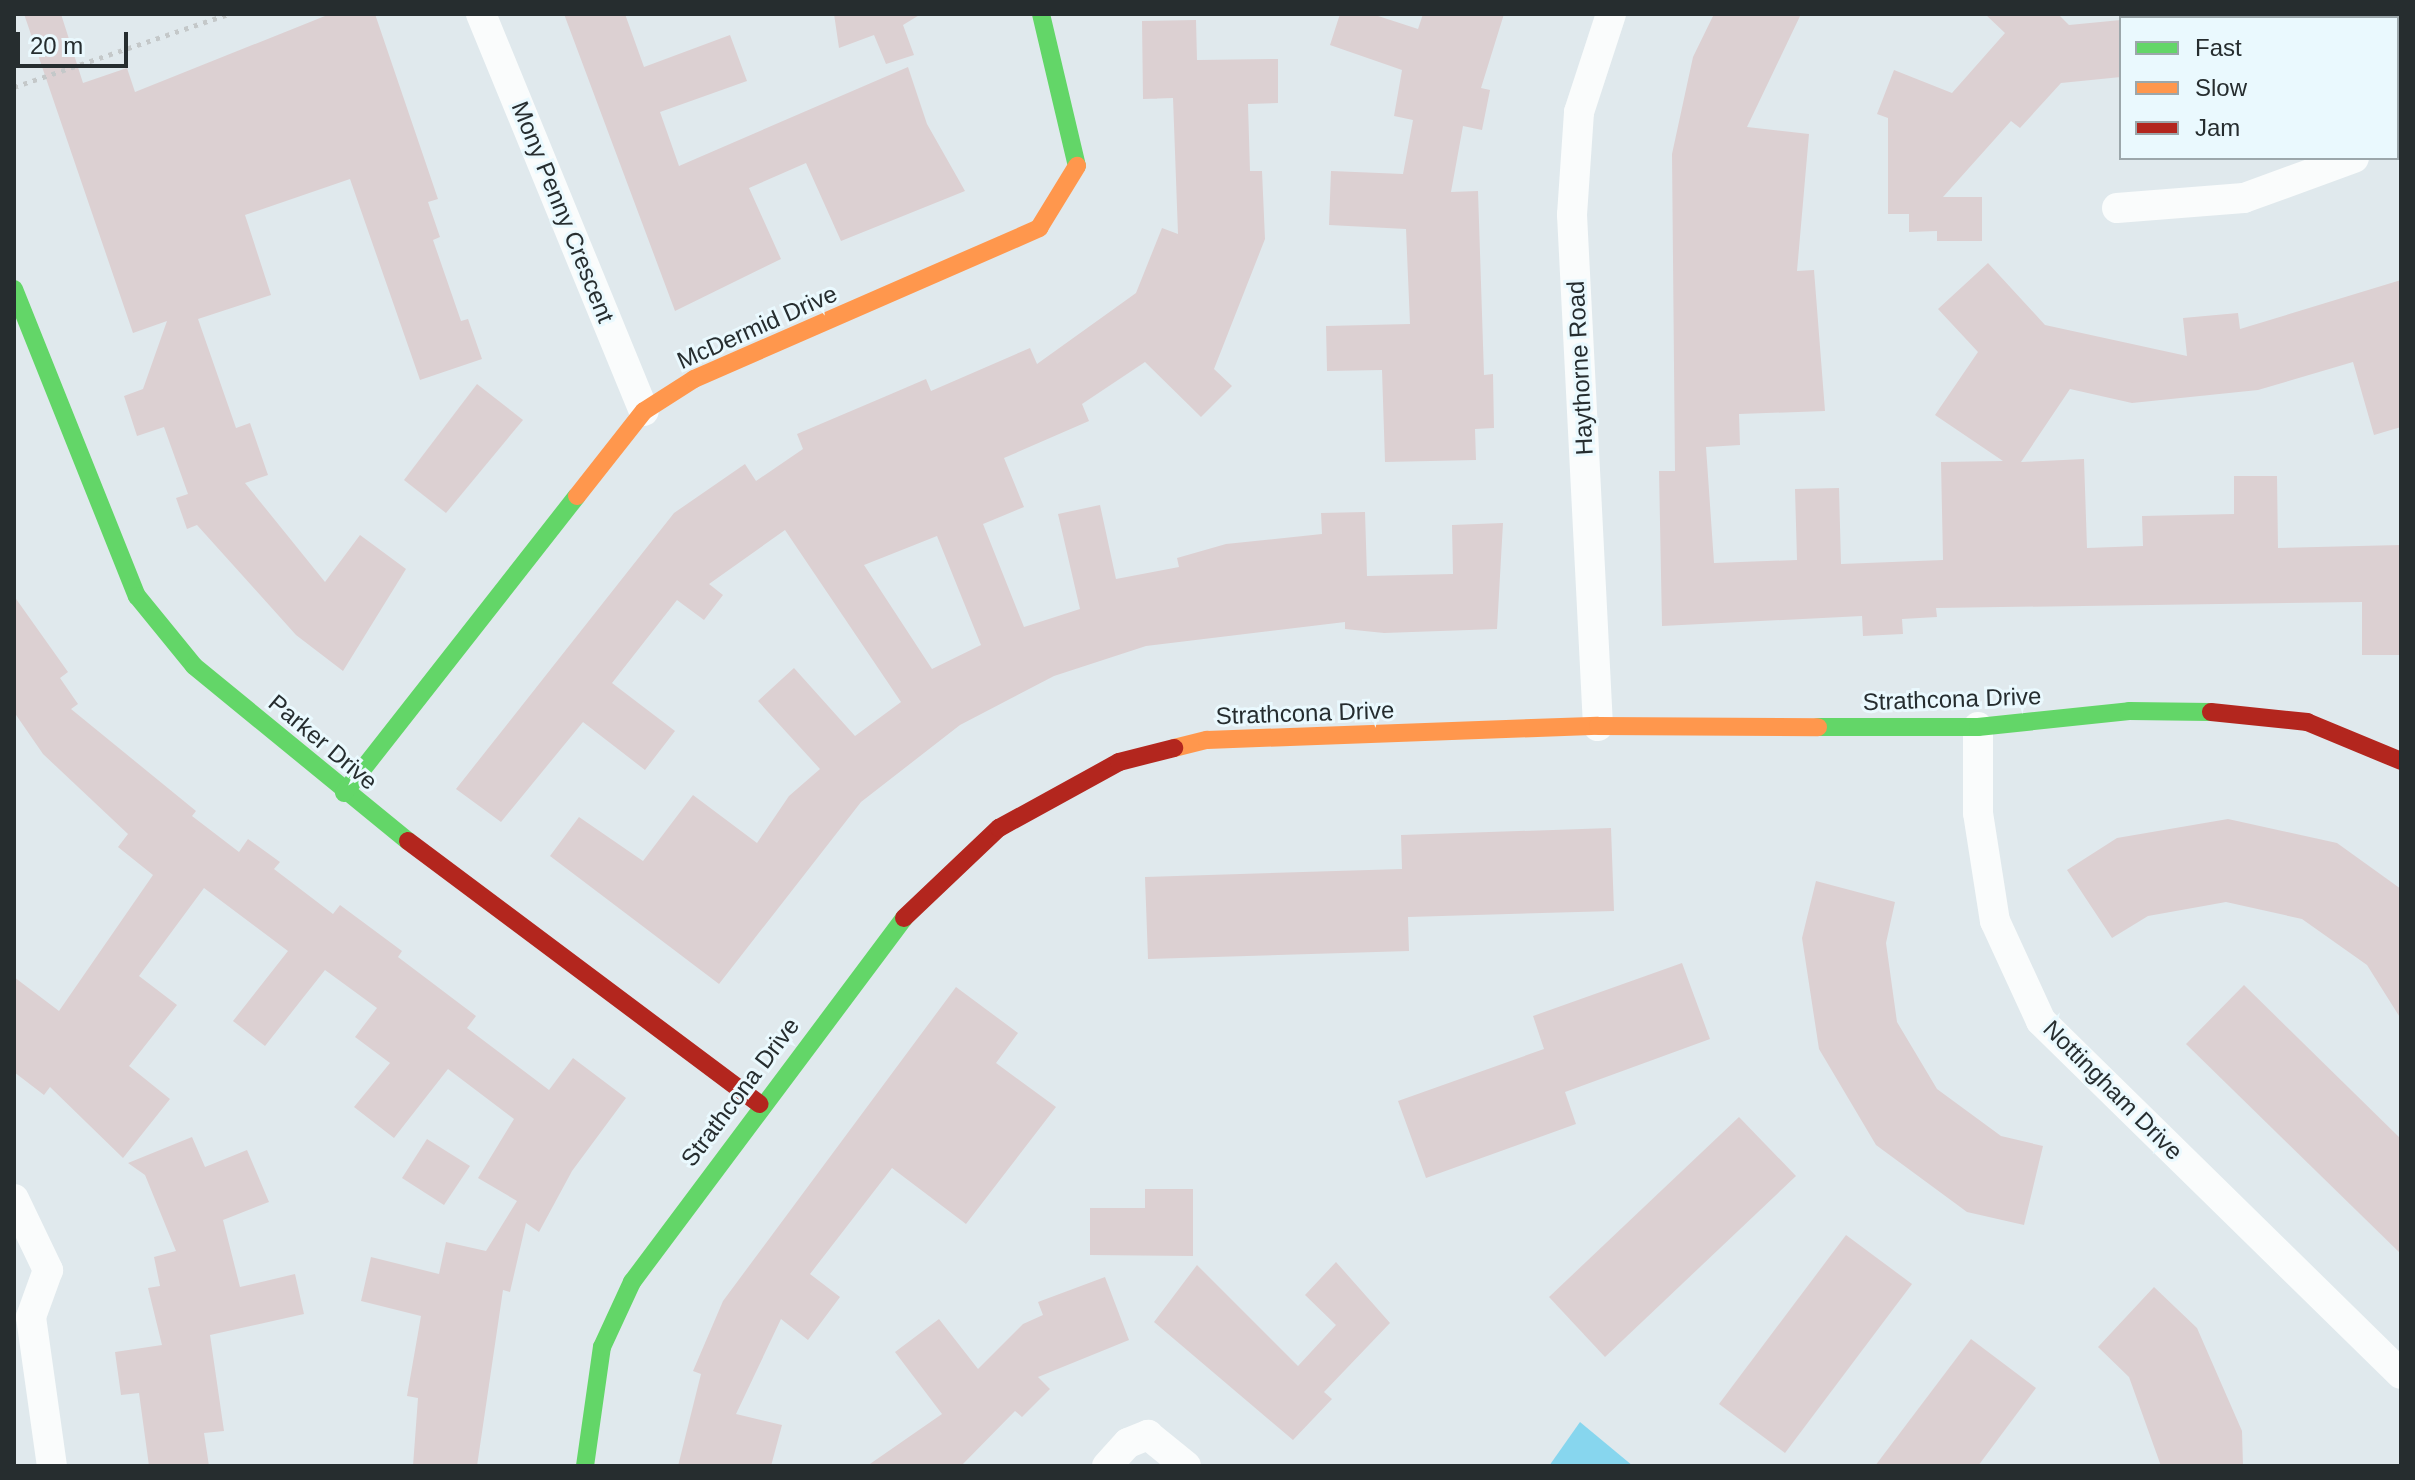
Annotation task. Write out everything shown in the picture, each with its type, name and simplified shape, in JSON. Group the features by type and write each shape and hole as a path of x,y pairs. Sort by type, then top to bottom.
{"street":[{"name":"Mony Penny Crescent","path":"481,14 644,411"},
{"name":"McDermid Drive","path":"344,793 644,411 694,379 1039,228 1078,164 1041,14"},
{"name":"Haythorne Road","path":"1598,726 1572,215 1579,112 1611,14"},
{"path":"2117,208 2244,198 2348,160"},
{"name":"Parker Drive","path":"14,289 137,596 194,666 344,793 760,1104"},
{"name":"Strathcona Drive","path":"585,1466 602,1347 632,1282 760,1104 915,904 956,863 999,828 1119,762 1207,740 1598,726 1978,727 2129,711 2225,712 2307,722 2401,761"},
{"name":"Nottingham Drive","path":"1978,727 1978,813 1995,921 2041,1021 2401,1374"},
{"path":"14,1199 48,1270 31,1317 52,1466"},
{"path":"1107,1466 1128,1443 1148,1435 1186,1466"}],"path":[{"path":"14,87 229,14"}],"shaded area":[{"path":"1580,1422 1633,1466 1549,1466"}],"building":[{"path":"24,14 61,14 83,83 127,68 135,92 330,14 375,14 438,199 428,202 440,237 433,240 461,321 468,319 482,359 420,380 350,179 245,215 271,295 198,319 236,428 250,423 268,475 245,483 325,582 360,535 406,569 343,671 296,635 197,525 187,529 176,498 188,494 164,427 137,436 124,396 143,389 167,321 133,333"},
{"path":"564,14 625,14 644,67 730,35 747,81 660,112 679,166 908,67 927,124 965,191 841,241 806,163 749,188 781,259 675,311"},
{"path":"834,14 921,14 903,25 914,55 886,64 874,35 839,48"},
{"path":"1340,14 1372,14 1418,29 1423,14 1504,14 1481,88 1490,90 1482,130 1463,126 1451,192 1478,191 1484,375 1493,374 1494,428 1475,429 1476,460 1385,462 1382,370 1327,371 1326,326 1410,324 1406,229 1329,225 1331,171 1403,174 1413,120 1394,116 1402,70 1330,45"},
{"path":"1714,14 1801,14 1747,127 1809,134 1797,271 1814,270 1825,411 1739,414 1740,445 1706,447 1714,563 1797,560 1795,489 1839,488 1841,564 1943,560 1941,462 2003,461 1935,415 1978,352 1938,309 1988,263 2045,325 2187,356 2183,318 2238,313 2240,329 2401,280 2401,427 2374,435 2353,362 2258,390 2132,403 2070,389 2021,462 2084,459 2087,548 2143,546 2142,516 2234,514 2234,476 2277,476 2278,548 2401,545 2401,655 2362,655 2362,602 1936,608 1937,617 1902,619 1903,634 1863,636 1862,616 1662,626 1659,471 1675,471 1672,154 1693,57"},
{"path":"1985,14 2058,14 2069,25 2119,20 2119,77 2061,83 2020,128 2011,121 1943,197 1982,197 1982,241 1937,241 1937,231 1909,232 1909,214 1888,214 1888,118 1877,114 1894,70 1952,93 2005,33"},
{"path":"1196,20 1197,60 1278,59 1278,103 1248,104 1250,171 1262,171 1265,239 1214,369 1232,386 1201,417 1145,362 1082,404 1089,421 1004,458 1024,507 983,524 1024,627 1080,609 1058,514 1100,505 1116,579 1179,567 1177,558 1226,544 1322,534 1321,513 1365,512 1367,576 1453,574 1452,525 1503,523 1497,629 1384,633 1345,629 1345,622 1146,646 1054,676 960,725 861,802 719,984 550,856 579,817 643,861 693,795 757,843 789,796 820,769 758,701 794,668 855,736 901,702 785,530 709,584 723,595 704,620 677,600 612,683 675,731 645,770 583,722 501,822 456,789 674,513 745,464 756,481 803,449 797,434 926,379 931,391 1030,348 1037,364 1136,293 1162,228 1178,234 1173,98 1143,99 1142,21","holes":["937,536 981,645 932,669 864,565"]},
{"path":"477,384 523,420 446,513 404,480"},
{"path":"14,596 68,672 60,678 78,704 71,709 196,811 192,816 239,852 248,839 280,862 274,869 333,914 340,905 402,951 398,957 476,1016 467,1028 549,1090 573,1058 626,1098 572,1171 539,1232 526,1223 510,1292 503,1290 477,1466 413,1466 418,1398 407,1396 421,1316 361,1301 371,1257 439,1274 446,1242 486,1251 517,1201 478,1178 514,1119 448,1069 394,1138 354,1107 390,1063 355,1037 377,1008 325,970 265,1046 233,1021 288,951 204,888 139,976 177,1005 129,1066 170,1099 123,1158 50,1087 44,1095 14,1072 14,977 59,1011 153,875 118,847 128,834 43,754 14,712"},
{"path":"2228,819 2337,843 2401,889 2401,1019 2367,965 2302,919 2226,902 2148,916 2112,938 2067,870 2117,838"},
{"path":"1611,828 1614,911 1408,917 1409,951 1148,959 1145,877 1402,869 1401,835"},
{"path":"1816,881 1895,902 1886,943 1897,1022 1937,1089 2001,1136 2043,1146 2024,1225 1967,1212 1876,1145 1819,1049 1802,938"},
{"path":"1682,963 1710,1039 1565,1092 1576,1124 1426,1178 1398,1101 1544,1049 1533,1016"},
{"path":"2244,985 2401,1139 2401,1254 2186,1044"},
{"path":"956,987 1018,1033 996,1063 1056,1107 966,1224 892,1168 810,1274 840,1297 808,1340 781,1319 736,1414 782,1425 771,1466 678,1466 701,1374 693,1371 723,1301"},
{"path":"1739,1117 1796,1176 1605,1357 1549,1297"},
{"path":"192,1137 205,1167 247,1150 269,1202 223,1220 240,1287 295,1274 304,1314 210,1335 224,1431 204,1433 209,1466 149,1466 139,1393 121,1395 115,1352 162,1345 148,1288 160,1286 154,1257 176,1251 145,1175 128,1163"},
{"path":"427,1139 470,1166 444,1205 402,1178"},
{"path":"1145,1189 1193,1189 1193,1256 1090,1255 1090,1208 1145,1208"},
{"path":"1846,1235 1912,1284 1785,1453 1719,1404"},
{"path":"1336,1262 1390,1323 1324,1392 1332,1399 1293,1440 1154,1322 1197,1265 1298,1366 1336,1325 1305,1295"},
{"path":"1105,1277 1129,1340 1038,1377 1050,1389 1022,1417 1015,1411 961,1466 867,1466 942,1414 895,1352 939,1319 978,1369 1023,1324 1043,1315 1038,1302"},
{"path":"2154,1287 2197,1328 2242,1431 2243,1466 2161,1466 2129,1377 2098,1347"},
{"path":"1971,1339 2036,1388 1978,1466 1875,1466"}],"traffic: fast":[{"path":"1041,14 1077,166"},
{"path":"14,289 137,596 194,666 408,841"},
{"path":"344,793 577,496"},
{"path":"1818,727 1978,727 2129,711 2211,712"},
{"path":"585,1466 602,1347 632,1282 904,918"}],"traffic: slow":[{"path":"577,496 644,411 694,379 1039,228 1077,166"},
{"path":"1174,748 1207,740 1598,726 1818,727"}],"traffic: jam":[{"path":"2211,712 2307,722 2401,761"},
{"path":"904,918 999,828 1119,762 1174,748"},
{"path":"408,841 760,1104"}]}
